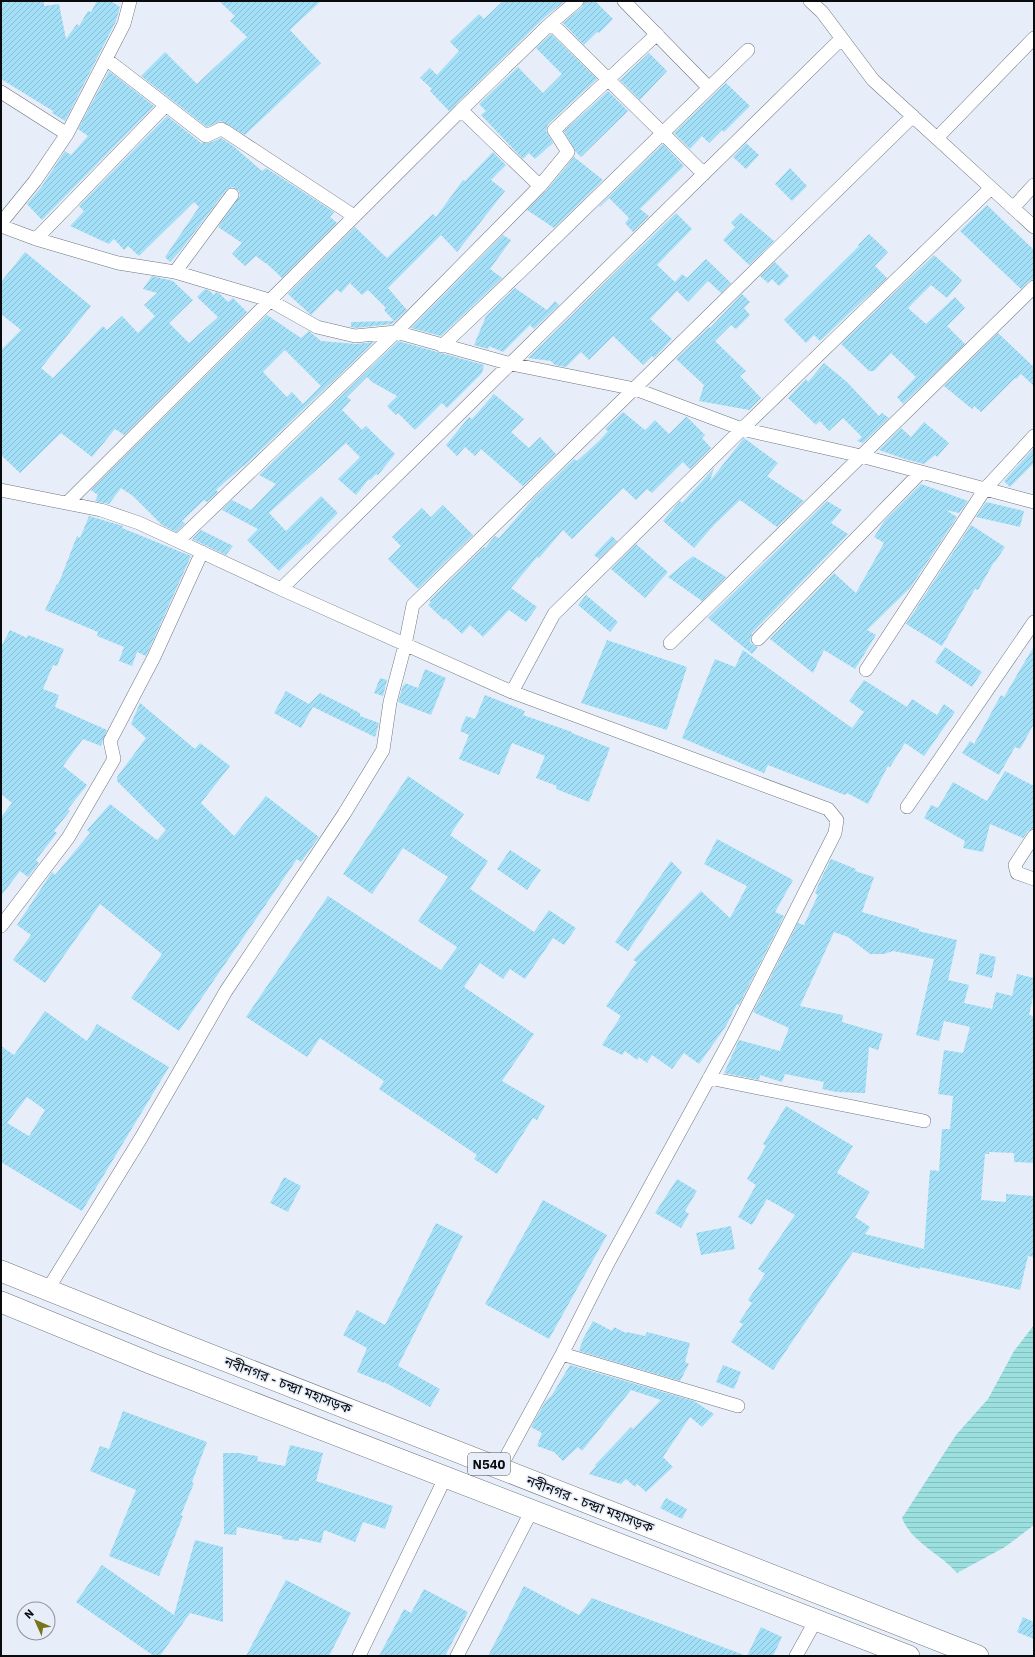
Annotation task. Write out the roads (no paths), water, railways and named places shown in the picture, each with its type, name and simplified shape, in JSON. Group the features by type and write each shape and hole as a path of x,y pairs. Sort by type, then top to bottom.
{"highway":[{"name":"নবীনগর - চন্দ্রা মহাসড়ক","path":"1,1271 172,1340 978,1656"},
{"name":"নবীনগর - চন্দ্রা মহাসড়ক","path":"1,1302 150,1363 909,1656"}],"street":[{"path":"130,1 124,24 67,134 35,181 1,225 36,239 118,263 175,272 269,300 318,327 325,329 355,336 396,332 511,364 634,389 742,429 861,456 1034,502"},
{"path":"67,503 461,110 550,23 577,1"},
{"path":"624,1 708,88"},
{"path":"810,1 822,12 841,39 874,80 1034,227"},
{"path":"550,23 704,174"},
{"path":"178,541 396,332 540,186 568,152 554,130 657,34"},
{"path":"937,138 1034,38"},
{"path":"281,589 841,39"},
{"path":"442,346 748,50"},
{"path":"106,59 206,136 221,129 354,216"},
{"path":"1,92 67,134"},
{"path":"36,239 166,105"},
{"path":"461,110 540,186"},
{"path":"48,1289 142,1138 226,991 344,814 383,750 390,702 405,645 412,606 913,116"},
{"path":"1013,208 1034,186"},
{"path":"512,692 554,614 742,429 991,188"},
{"path":"175,272 232,195"},
{"path":"670,643 1034,287"},
{"path":"866,670 984,489 1034,436"},
{"path":"758,639 920,472"},
{"path":"1,490 101,510 139,523 281,589 512,692 828,809 838,820 835,833 709,1078 607,1265 562,1354 500,1468"},
{"path":"1,926 68,838 114,760 110,742 154,658 202,552"},
{"path":"907,807 1034,622"},
{"path":"1034,836 1015,865 1017,873 1034,879"},
{"path":"709,1078 924,1121"},
{"path":"562,1354 738,1406"},
{"path":"359,1656 446,1476"},
{"path":"457,1656 532,1510"},
{"path":"796,1656 816,1620"}]}
